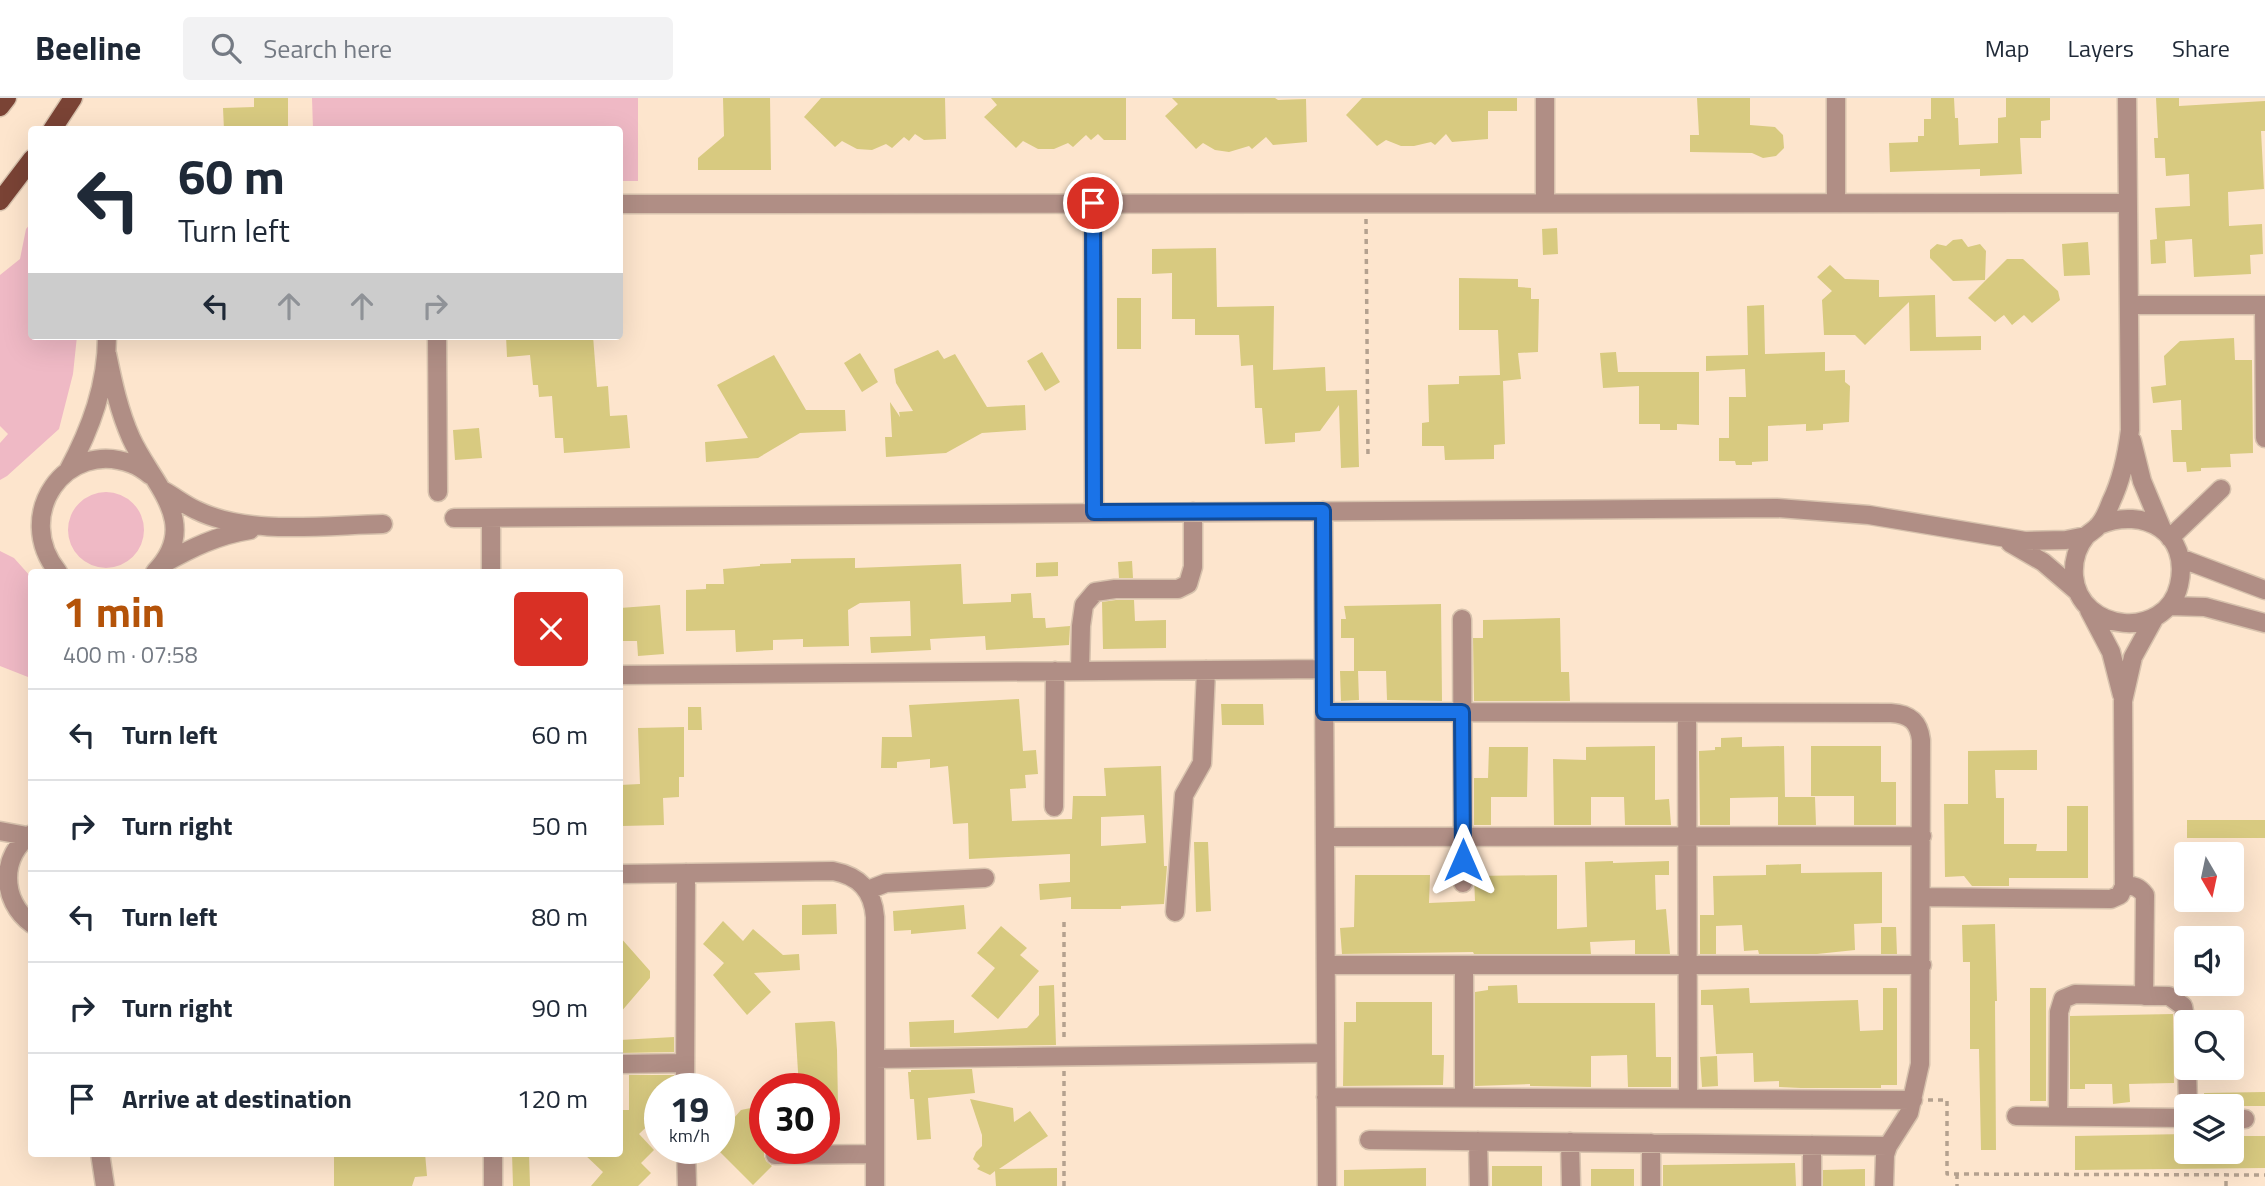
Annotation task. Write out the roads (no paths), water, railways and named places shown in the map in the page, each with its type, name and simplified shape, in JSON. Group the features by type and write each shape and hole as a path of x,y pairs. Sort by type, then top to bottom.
{"main road":[{"path":"0,107 8,98"},
{"path":"55,126 73,98"},
{"path":"0,201 28,164"}],"street":[{"path":"0,119 8,98"},
{"path":"1545,98 1545,203"},
{"path":"1836,98 1836,203"},
{"path":"2123,701 2110,652 2074,578 2074,563 2078,549 2093,531 2120,480 2130,430 2127,98"},
{"path":"1093,203 1094,512"},
{"path":"623,204 2128,203"},
{"path":"2129,305 2264,305 2265,438"},
{"path":"55,569 47,559 40,535 41,511 51,488 68,471 88,434 101,395 107,340"},
{"path":"437,340 438,492"},
{"path":"107,354 116,397 131,437 150,475 164,491 172,508 174,528 171,547 159,568"},
{"path":"1922,898 2111,899 2120,895 2124,886 2123,701 2133,657 2178,591 2182,575 2180,558 2142,481 2130,430"},
{"path":"68,471 89,462 110,459 132,464 150,475"},
{"path":"2166,534 2221,489"},
{"path":"164,491 197,511 234,523 273,526 383,524"},
{"path":"454,518 1777,508 1869,515 2004,539 2045,541 2093,531 2115,519 2131,517 2148,521 2166,534"},
{"path":"1323,511 1327,1186"},
{"path":"1080,671 1082,616 1084,606 1095,592 1115,589 1178,589 1188,584 1193,567 1193,512"},
{"path":"491,518 491,569"},
{"path":"159,568 197,545 234,533 273,526"},
{"path":"2004,539 2043,562 2102,618 2119,624 2138,624 2162,612 2205,607 2265,623"},
{"path":"2180,558 2265,590"},
{"path":"1462,619 1463,883"},
{"path":"623,675 1324,669"},
{"path":"1175,912 1184,795 1202,763 1206,670"},
{"path":"1054,807 1055,671"},
{"path":"1324,712 1902,713 1913,719 1920,728 1922,740 1920,1064 1913,1100 1903,1125 1888,1146 1884,1164 1884,1186"},
{"path":"1687,713 1688,1099"},
{"path":"0,831 28,835"},
{"path":"28,836 17,845 2,866 6,895 12,907 28,921"},
{"path":"1325,837 1922,836"},
{"path":"623,874 833,871 859,880 868,890 874,903 875,917 875,1186"},
{"path":"685,1073 686,873"},
{"path":"868,890 886,883 985,878"},
{"path":"2124,886 2140,888 2145,895 2144,996"},
{"path":"1326,965 1922,965"},
{"path":"1464,965 1464,1098"},
{"path":"2058,1116 2059,1012 2063,999 2075,994 2169,996 2177,1000 2184,1010"},
{"path":"875,1059 1326,1052"},
{"path":"623,1064 685,1063"},
{"path":"1326,1097 1913,1100"},
{"path":"2016,1116 2174,1118"},
{"path":"1369,1140 1888,1146"},
{"path":"1478,1141 1479,1186"},
{"path":"1570,1142 1571,1186"},
{"path":"1651,1143 1651,1186"},
{"path":"1812,1145 1812,1186"},
{"path":"840,1154 875,1154"},
{"path":"101,1157 105,1186"},
{"path":"493,1157 493,1186"},
{"path":"686,1164 687,1186"}]}
